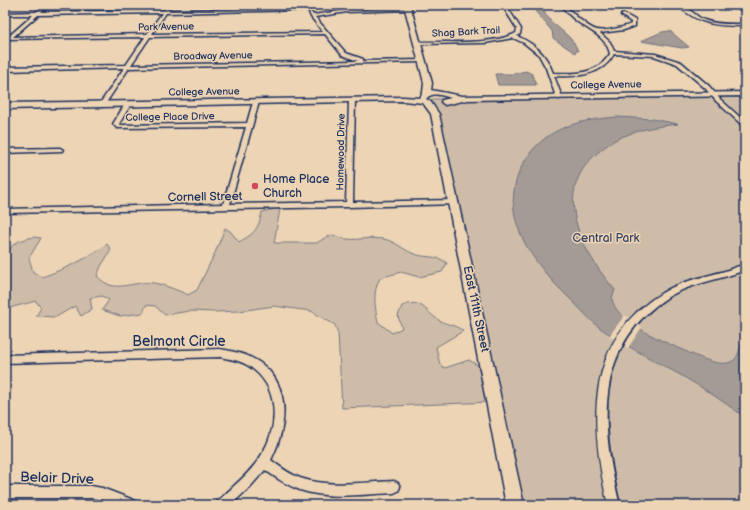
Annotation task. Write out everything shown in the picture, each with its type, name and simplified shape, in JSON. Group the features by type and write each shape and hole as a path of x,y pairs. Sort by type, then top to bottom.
{"main road":[{"name":"East 111th Street","path":"407,7 434,100 514,505"},
{"path":"428,83 434,100"},
{"name":"College Avenue","path":"5,106 745,94"}],"street":[{"path":"7,38 47,5"},
{"path":"102,105 169,5"},
{"path":"504,5 520,29 518,34 514,37 534,47 548,61 559,97"},
{"path":"563,5 576,19 596,32 607,42 612,52"},
{"path":"679,5 699,20 718,25 745,25"},
{"path":"5,14 164,12 305,7 344,54 367,62"},
{"path":"312,16 351,11 407,7"},
{"path":"596,32 624,29 634,25 633,21 623,15"},
{"name":"Park Avenue","path":"7,38 327,33"},
{"name":"Shag Bark Trail","path":"417,43 482,41 514,37"},
{"path":"551,74 579,74 594,71 605,65 612,52"},
{"path":"612,52 650,54 675,61 686,67 745,125"},
{"path":"335,63 344,54"},
{"name":"Broadway Avenue","path":"5,69 422,61"},
{"name":"Homewood Drive","path":"349,205 352,100"},
{"path":"226,207 256,102"},
{"name":"College Place Drive","path":"128,104 116,122 116,125 249,125"},
{"path":"5,151 60,150"},
{"name":"Cornell Street","path":"5,211 454,202"},
{"path":"614,505 603,456 600,416 604,384 613,354 628,327 646,308 665,294 686,285 731,273 745,267"},
{"name":"Belmont Circle","path":"5,359 220,353 234,355 250,361 269,377 275,390 280,409 277,432 273,445 263,462 249,480 222,505"},
{"path":"263,462 290,479 301,484 318,488 394,487"},
{"name":"Belair Drive","path":"5,492 90,492 131,505"}],"green space":[{"name":"Central Park","path":"745,97 745,505 522,505 432,99"},
{"path":"280,209 274,243 317,243 326,237 333,235 346,239 375,238 390,241 417,255 439,258 447,263 442,272 419,277 401,272 380,278 377,283 375,294 378,322 392,333 402,328 398,316 402,306 414,303 422,306 440,321 463,331 436,347 440,365 445,368 469,360 479,366 491,402 342,408 338,333 335,325 311,311 274,306 239,311 189,311 165,315 155,306 146,305 143,313 120,316 102,310 109,300 102,296 90,298 92,309 81,316 75,306 56,317 36,316 41,308 36,301 5,309 5,256 13,245 19,241 33,237 41,238 29,258 33,272 42,277 76,263 107,244 111,250 101,266 97,276 104,282 117,286 138,283 153,283 188,295 197,290 225,228 231,232 239,242 255,230 262,212"}],"shaded area":[{"path":"543,10 551,21 571,39 578,51 575,53 553,38 552,31 535,11"},
{"path":"670,31 689,47 682,48 641,41 662,32"},
{"path":"526,71 532,74 536,85 498,85 495,74 512,74"},
{"path":"617,117 653,119 678,124 646,129 613,141 594,156 581,172 575,189 574,206 577,224 583,242 603,276 615,290 612,298 614,306 620,314 639,328 678,348 712,362 719,363 731,362 737,357 745,332 745,417 700,386 613,337 589,319 543,270 523,239 516,222 513,205 515,187 521,168 529,155 538,144 561,129 587,121"}],"pier":[{"path":"625,315 642,327 628,348 609,336"}],"place":[{"name":"Home Place Church","path":"255,186"}]}
